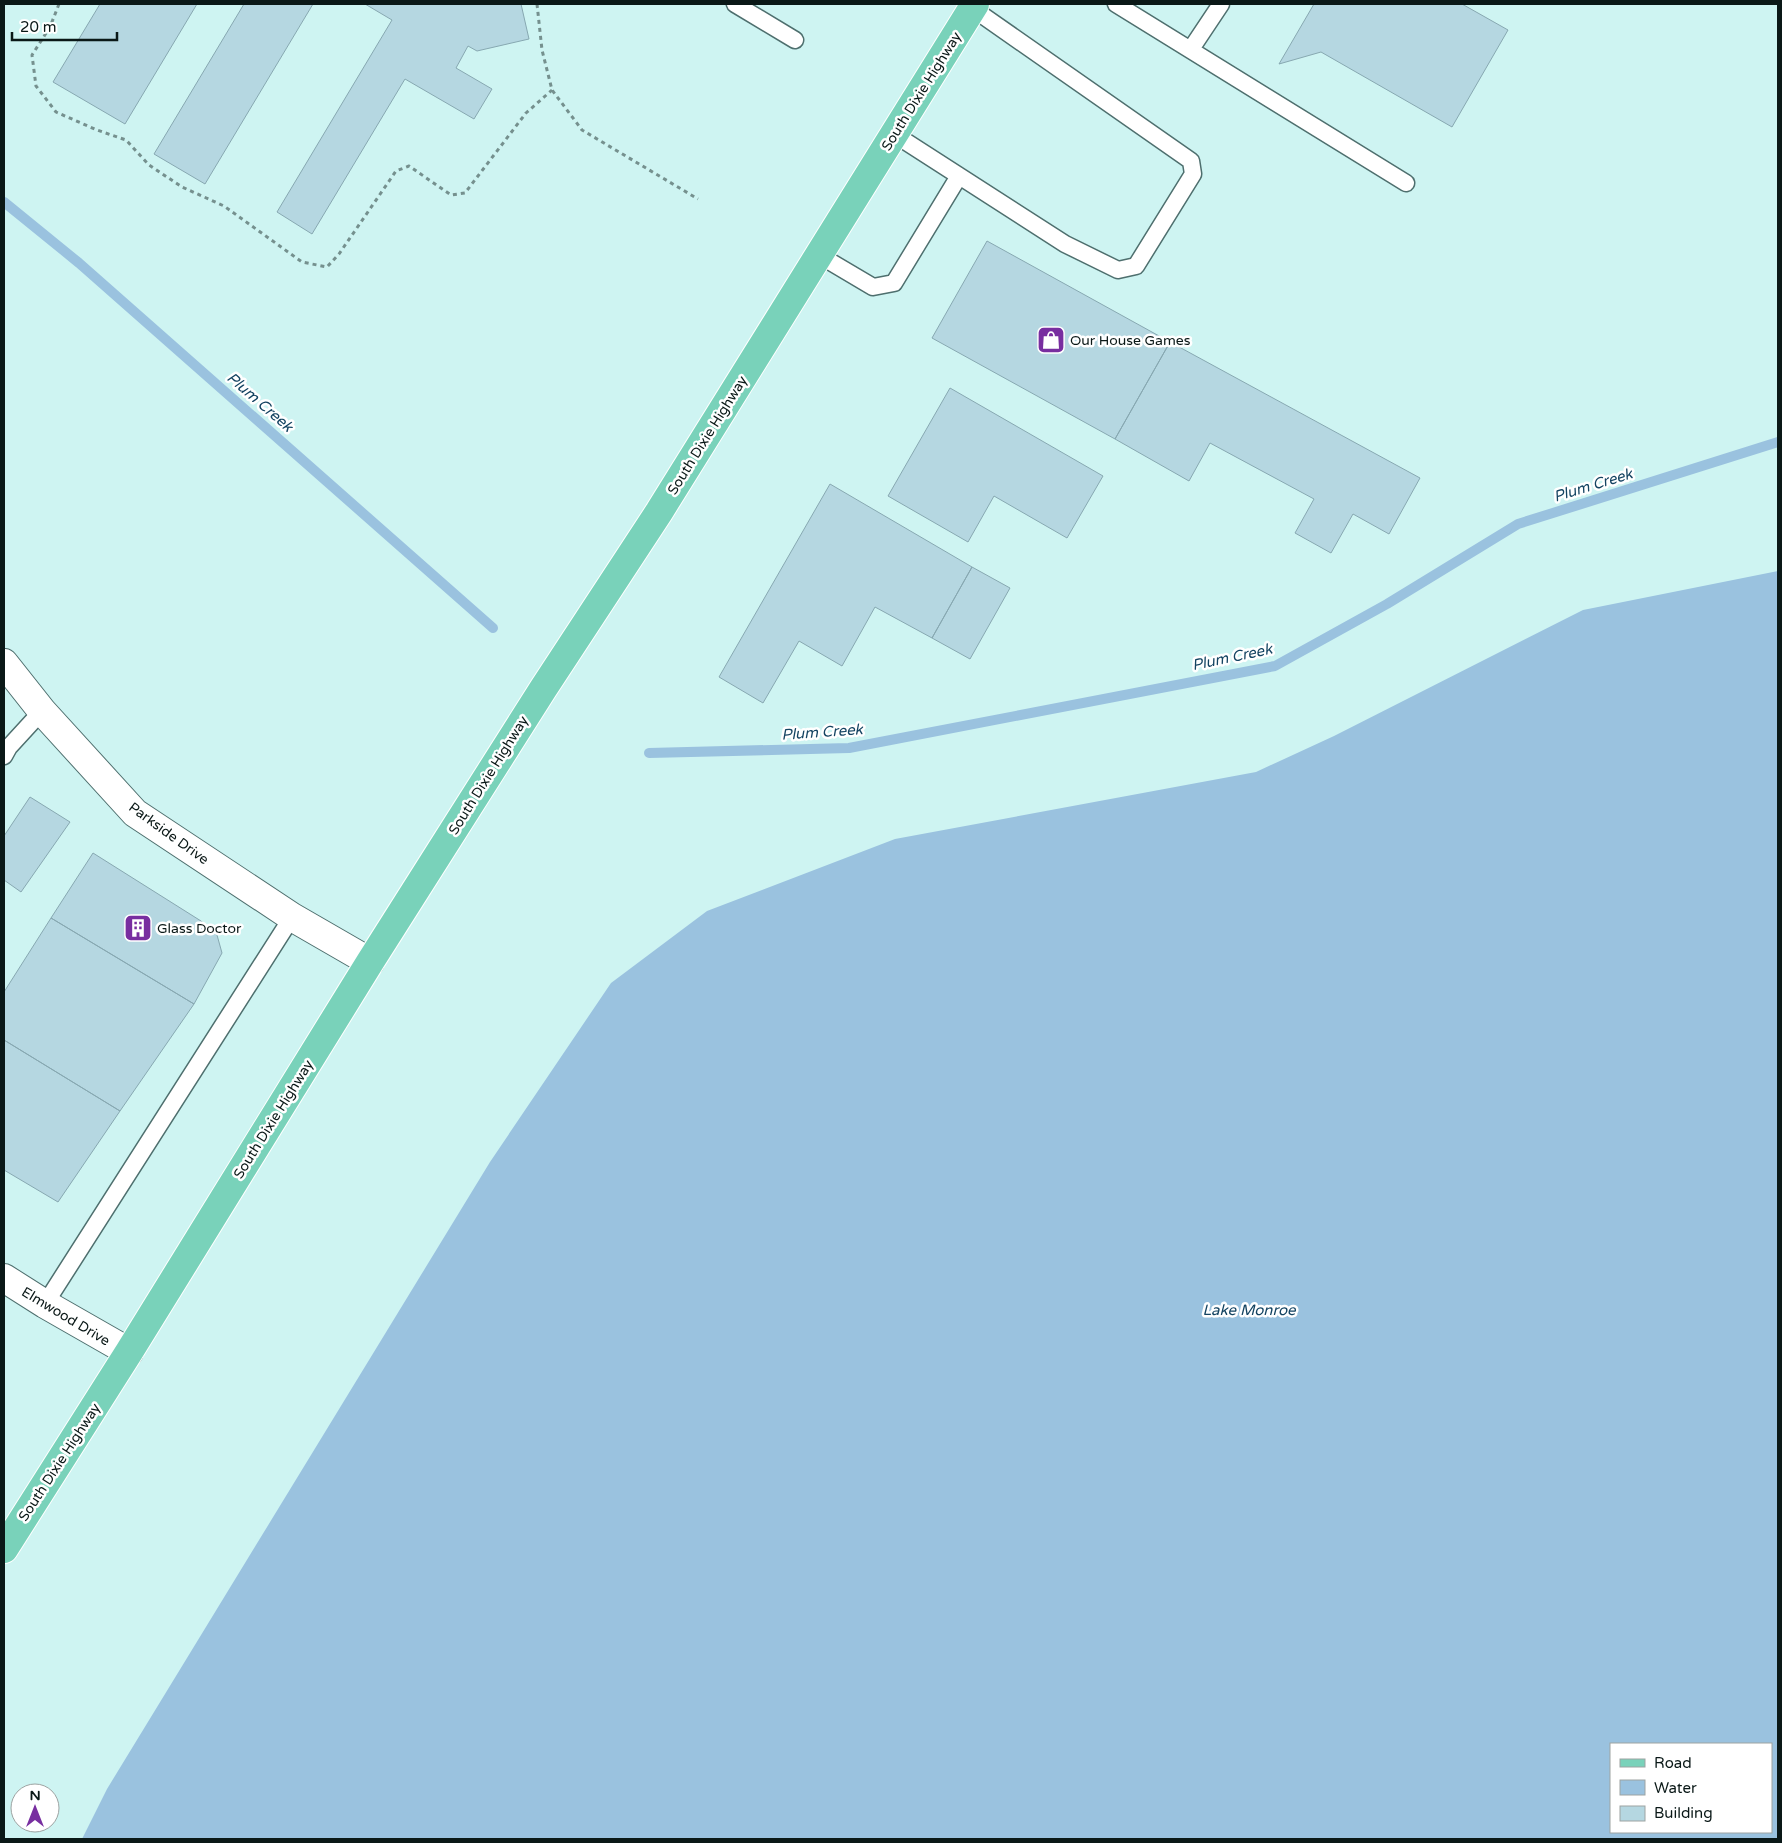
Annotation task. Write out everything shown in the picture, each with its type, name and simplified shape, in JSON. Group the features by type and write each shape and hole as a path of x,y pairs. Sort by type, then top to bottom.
{"main road":[{"name":"South Dixie Highway","path":"4,1548 129,1352 370,962 543,689 659,512 894,134 971,5"}],"street":[{"name":"Parkside Drive","path":"4,663 42,711 135,812 292,917 370,962"},
{"name":"Elmwood Drive","path":"4,1278 129,1352"}],"lane":[{"path":"735,4 795,40"},
{"path":"1116,4 1406,183"},
{"path":"1191,49 1221,4"},
{"path":"894,134 1065,244 1118,270 1136,266 1193,174 1191,161 971,5"},
{"path":"819,255 873,287 894,283 959,176"},
{"path":"4,756 9,747 42,711"},
{"path":"45,1304 292,917"}],"path":[{"path":"59,4 50,27 32,55 36,86 56,112 126,140 149,165 182,187 224,206 302,262 327,267 339,254 396,171 409,166 451,195 465,192 526,113 552,90"},
{"path":"537,4 542,50 552,90 582,130 698,199"}],"water":[{"name":"Lake Monroe","path":"1778,571 1778,1839 82,1839 107,1789 490,1162 611,983 707,911 895,839 1256,772 1334,736 1583,610"}],"building":[{"path":"100,4 197,4 125,124 53,82"},
{"path":"244,4 313,4 205,184 154,154"},
{"path":"365,4 521,4 529,39 477,51 468,46 456,68 492,89 474,119 405,79 312,234 277,212 392,20"},
{"path":"1314,4 1462,4 1508,30 1452,127 1321,52 1279,64"},
{"name":"Our House Games","path":"987,241 1170,342 1115,439 932,338"},
{"path":"1170,342 1420,478 1389,534 1353,514 1331,553 1295,533 1314,499 1210,443 1189,481 1115,439"},
{"path":"950,388 1103,476 1067,538 994,496 968,542 888,496"},
{"path":"830,484 972,567 932,638 875,607 842,666 799,641 763,703 719,677"},
{"path":"972,567 1010,588 970,659 932,638"},
{"path":"30,797 70,822 21,892 4,880 4,836"},
{"name":"Glass Doctor","path":"93,853 201,921 217,935 222,953 194,1004 51,918"},
{"path":"51,918 194,1004 120,1111 4,1040 4,992"},
{"path":"4,1040 120,1111 58,1202 4,1170"}],"waterway":[{"name":"Plum Creek","path":"4,202 79,263 493,628"},
{"name":"Plum Creek","path":"649,753 849,748 1275,666 1387,604 1518,524 1778,442"}],"place":[{"name":"Our House Games","path":"1051,340"},
{"name":"Glass Doctor","path":"138,928"}]}
